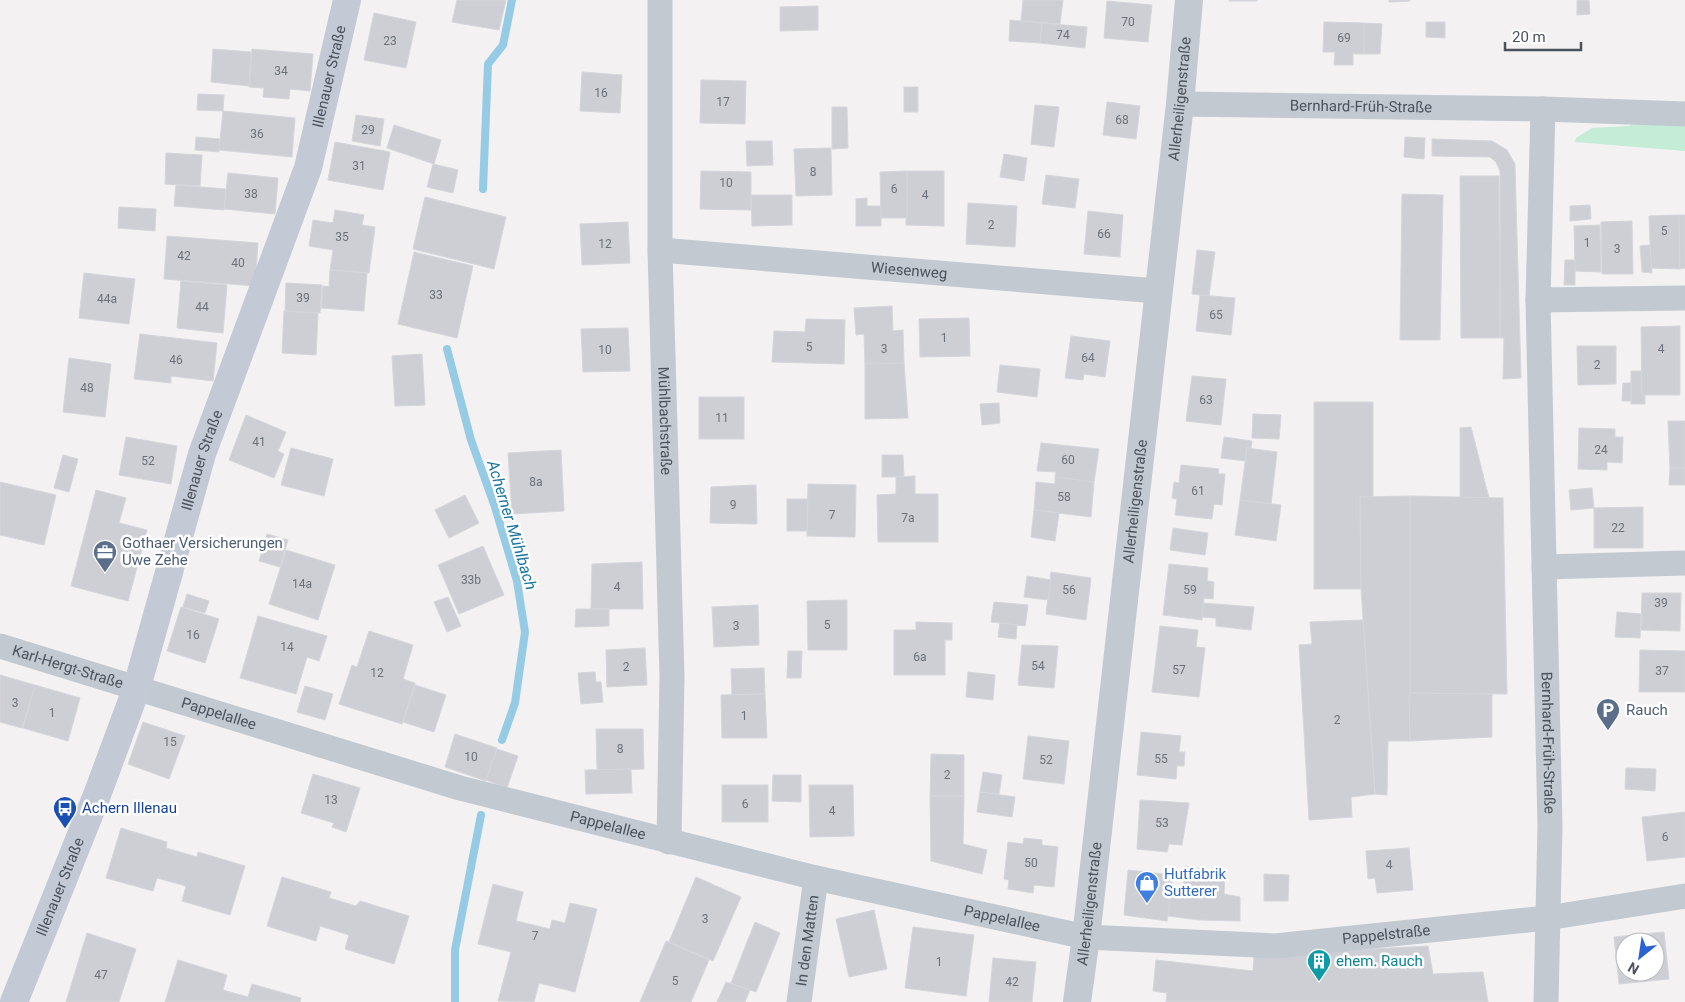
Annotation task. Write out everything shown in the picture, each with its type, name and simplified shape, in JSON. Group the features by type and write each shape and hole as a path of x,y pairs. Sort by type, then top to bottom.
{"main road":[{"name":"Illenauer Straße","path":"14,1002 138,687 202,454 308,168 347,0"}],"street":[{"name":"Mühlbachstraße","path":"660,0 660,250 672,677 669,842"},
{"name":"Allerheiligenstraße","path":"1077,1002 1086,937 1157,292 1180,104 1189,0"},
{"name":"Bernhard-Früh-Straße","path":"1180,104 1543,109 1685,114"},
{"name":"Bernhard-Früh-Straße","path":"1543,109 1538,300 1550,826 1546,1002"},
{"name":"Wiesenweg","path":"660,250 1157,292"},
{"path":"1538,300 1685,298"},
{"path":"1544,566 1685,563"},
{"name":"Karl-Hergt-Straße","path":"0,646 138,687"},
{"name":"Pappelallee","path":"138,687 460,788 816,878 1086,937"},
{"name":"In den Matten","path":"799,1002 816,878"},
{"name":"Pappelstraße","path":"1086,937 1275,946 1547,918 1685,896"}],"green space":[{"path":"1638,119 1685,122 1685,151 1575,142 1576,138 1592,128 1629,126"}],"building":[{"path":"457,0 506,0 499,30 452,22"},
{"path":"1023,0 1063,0 1060,24 1021,21"},
{"path":"1257,0 1257,1 1229,1"},
{"path":"1389,0 1410,0 1410,1 1389,2"},
{"path":"1577,0 1589,0 1590,14 1577,15"},
{"path":"1107,1 1152,5 1148,42 1104,38"},
{"path":"818,6 818,30 780,31 780,7"},
{"path":"374,13 416,22 406,68 364,60"},
{"path":"1010,20 1042,23 1040,43 1009,41"},
{"path":"1324,22 1364,23 1364,54 1353,54 1353,65 1334,65 1335,52 1323,52"},
{"path":"1426,22 1445,22 1445,38 1426,37"},
{"path":"1042,23 1087,27 1085,48 1040,43"},
{"path":"1364,23 1382,24 1380,54 1364,54"},
{"path":"213,49 251,52 249,86 211,82"},
{"path":"252,49 313,54 310,91 290,89 289,99 263,97 264,88 249,87"},
{"path":"582,72 622,75 620,113 580,111"},
{"path":"701,80 746,81 745,124 700,123"},
{"path":"904,87 918,87 918,112 904,112"},
{"path":"198,94 224,95 223,111 197,110"},
{"path":"1107,102 1140,106 1136,139 1103,135"},
{"path":"1035,105 1059,107 1054,147 1031,144"},
{"path":"832,107 847,107 848,148 832,149"},
{"path":"223,111 295,118 292,157 219,150"},
{"path":"356,115 384,119 380,146 352,141"},
{"path":"394,125 441,140 434,164 387,148"},
{"path":"196,137 220,139 219,152 195,150"},
{"path":"1405,137 1425,138 1424,159 1404,157"},
{"path":"1432,139 1492,141 1507,150 1515,164 1521,378 1503,379 1504,338 1500,338 1500,171 1496,162 1490,157 1432,156"},
{"path":"746,141 772,141 773,165 747,166"},
{"path":"335,142 390,152 383,190 328,180"},
{"path":"831,148 832,195 796,196 794,149"},
{"path":"166,153 202,155 200,186 165,184"},
{"path":"1004,154 1027,158 1024,181 1000,177"},
{"path":"433,164 458,170 453,193 427,187"},
{"path":"701,171 751,172 751,210 700,209"},
{"path":"907,171 944,171 944,226 906,225"},
{"path":"907,171 907,218 881,218 880,172"},
{"path":"228,173 278,178 275,214 224,209"},
{"path":"1046,175 1079,179 1075,208 1042,204"},
{"path":"1460,176 1499,176 1500,338 1461,338"},
{"path":"176,185 226,189 224,210 174,206"},
{"path":"1402,194 1443,195 1440,340 1400,340"},
{"path":"751,195 792,195 792,225 752,226"},
{"path":"425,197 506,217 494,269 413,249"},
{"path":"867,198 867,206 881,206 881,226 856,226 856,199"},
{"path":"968,203 1017,206 1015,247 966,244"},
{"path":"1590,205 1591,219 1570,221 1570,206"},
{"path":"119,207 156,209 155,231 118,228"},
{"path":"335,210 364,215 362,225 375,227 369,273 330,270 333,250 309,246 313,220 333,223"},
{"path":"1088,211 1123,215 1120,257 1084,254"},
{"path":"1679,215 1680,269 1651,268 1649,216"},
{"path":"1679,215 1685,215 1685,268 1680,269"},
{"path":"1632,221 1633,274 1602,274 1601,222"},
{"path":"628,222 630,263 582,265 580,224"},
{"path":"1600,225 1601,272 1575,271 1574,226"},
{"path":"167,236 258,243 255,286 164,279"},
{"path":"1650,245 1652,273 1642,272 1640,246"},
{"path":"1197,250 1215,252 1209,296 1192,294"},
{"path":"414,252 473,266 457,338 398,324"},
{"path":"1565,260 1575,260 1575,285 1564,285"},
{"path":"330,270 367,273 364,311 321,308 323,286 329,287"},
{"path":"84,273 135,279 129,324 79,318"},
{"path":"181,281 227,285 223,333 177,328"},
{"path":"286,283 322,285 320,313 285,311"},
{"path":"1200,295 1235,298 1231,335 1196,331"},
{"path":"892,306 893,331 903,330 904,363 865,364 864,334 856,335 854,308"},
{"path":"284,311 318,313 316,355 282,353"},
{"path":"969,318 970,356 920,357 919,319"},
{"path":"806,319 845,320 844,364 772,362 774,331 805,332"},
{"path":"1680,326 1680,395 1642,395 1641,327"},
{"path":"628,328 630,371 583,372 581,329"},
{"path":"140,334 217,343 213,381 171,376 171,383 134,379"},
{"path":"1071,336 1110,341 1105,377 1084,374 1083,380 1065,378"},
{"path":"1577,346 1616,346 1616,384 1578,385"},
{"path":"422,354 425,405 395,406 392,356"},
{"path":"69,358 111,364 105,417 63,412"},
{"path":"904,363 908,418 865,419 865,364"},
{"path":"1000,365 1040,369 1037,397 997,392"},
{"path":"1631,371 1641,371 1642,395 1645,395 1645,404 1631,404"},
{"path":"1192,376 1226,379 1221,425 1186,421"},
{"path":"1623,383 1631,383 1631,401 1622,401"},
{"path":"699,397 744,397 744,439 699,439"},
{"path":"1314,402 1373,402 1373,497 1360,497 1361,589 1314,589"},
{"path":"999,403 1000,423 982,425 980,404"},
{"path":"1253,414 1281,415 1279,439 1252,438"},
{"path":"246,415 286,432 278,451 284,454 274,478 229,460"},
{"path":"1668,421 1685,421 1685,468 1670,468"},
{"path":"1471,427 1489,498 1460,498 1460,428"},
{"path":"1579,428 1615,429 1615,437 1623,437 1622,463 1607,462 1607,470 1578,469"},
{"path":"126,437 177,446 171,484 119,475"},
{"path":"1224,437 1252,441 1251,448 1247,448 1245,461 1221,458"},
{"path":"1041,443 1099,449 1094,482 1055,477 1056,472 1037,471"},
{"path":"291,448 333,459 324,496 281,485"},
{"path":"1247,448 1277,452 1271,504 1240,500"},
{"path":"561,450 564,511 512,514 508,453"},
{"path":"63,455 78,459 69,492 54,488"},
{"path":"882,455 903,455 904,477 882,477"},
{"path":"1181,465 1219,469 1218,474 1225,474 1222,505 1214,504 1212,519 1175,515 1177,499 1172,498 1174,482 1179,483"},
{"path":"1670,468 1685,468 1685,485 1669,485"},
{"path":"915,476 915,494 938,494 938,542 878,542 877,495 896,494 896,477"},
{"path":"1055,477 1094,482 1091,517 1034,510 1036,482 1055,484"},
{"path":"0,482 56,495 44,545 0,535"},
{"path":"808,484 856,485 855,537 807,536"},
{"path":"756,485 757,524 710,523 711,487"},
{"path":"1592,488 1594,508 1571,510 1569,490"},
{"path":"96,490 126,498 119,523 147,530 128,601 71,586"},
{"path":"465,495 479,523 449,538 435,510"},
{"path":"1410,496 1503,498 1507,694 1409,693"},
{"path":"1410,496 1410,741 1388,741 1387,795 1375,794 1361,589 1360,497"},
{"path":"787,499 808,499 807,531 787,531"},
{"path":"1240,500 1281,505 1276,541 1235,535"},
{"path":"1643,507 1643,548 1594,548 1594,508"},
{"path":"1034,510 1059,513 1055,541 1031,537"},
{"path":"1173,528 1208,533 1205,555 1170,550"},
{"path":"267,534 288,540 280,567 259,561"},
{"path":"483,546 504,595 459,614 438,565"},
{"path":"286,550 335,565 318,620 269,604"},
{"path":"642,562 643,609 591,609 592,564"},
{"path":"1169,564 1208,568 1207,581 1214,582 1213,599 1204,598 1202,620 1163,615"},
{"path":"1051,572 1091,578 1086,620 1046,614"},
{"path":"1027,576 1051,580 1048,600 1024,597"},
{"path":"1642,593 1681,593 1680,631 1641,630"},
{"path":"187,594 209,601 205,613 183,607"},
{"path":"448,597 461,626 447,632 434,602"},
{"path":"847,600 847,650 808,650 807,601"},
{"path":"994,602 1028,605 1025,626 991,622"},
{"path":"1203,603 1254,607 1251,630 1216,626 1216,618 1202,617"},
{"path":"758,605 759,645 714,647 712,607"},
{"path":"181,607 219,619 205,663 167,651"},
{"path":"576,609 609,609 609,626 575,627"},
{"path":"1617,612 1641,614 1640,638 1615,637"},
{"path":"258,616 327,636 319,661 307,657 296,694 240,678"},
{"path":"1363,620 1375,794 1351,797 1352,817 1309,820 1299,645 1312,644 1310,622"},
{"path":"916,622 952,623 952,640 945,640 945,675 894,675 894,630 916,630"},
{"path":"1000,623 1017,625 1016,639 998,637"},
{"path":"1160,626 1198,630 1196,647 1205,648 1199,697 1152,692"},
{"path":"369,631 413,645 403,679 415,683 402,724 339,704 352,665 357,667"},
{"path":"1022,645 1058,646 1054,688 1018,685"},
{"path":"645,648 647,685 607,687 606,650"},
{"path":"1640,650 1685,651 1685,692 1639,692"},
{"path":"788,651 802,651 801,678 787,678"},
{"path":"764,668 765,694 732,695 731,669"},
{"path":"595,672 596,682 601,682 603,702 581,704 578,673"},
{"path":"968,672 995,675 993,700 966,697"},
{"path":"0,675 35,685 22,728 0,722"},
{"path":"35,685 80,698 68,741 23,728"},
{"path":"415,685 446,695 434,732 403,722"},
{"path":"305,686 333,694 325,720 297,712"},
{"path":"1409,693 1492,694 1492,737 1410,741"},
{"path":"765,694 767,738 722,738 721,695"},
{"path":"143,722 185,736 169,779 128,764"},
{"path":"596,729 643,729 644,769 597,770"},
{"path":"1141,732 1181,736 1179,752 1185,752 1184,766 1177,766 1176,779 1137,775"},
{"path":"455,734 497,748 486,781 445,767"},
{"path":"1028,736 1069,741 1064,784 1023,779"},
{"path":"497,749 518,756 507,788 486,780"},
{"path":"931,754 964,755 964,796 930,796"},
{"path":"1626,768 1656,769 1655,791 1625,789"},
{"path":"631,769 632,793 586,794 585,770"},
{"path":"983,772 1002,775 999,794 980,792"},
{"path":"313,774 360,788 346,832 332,827 334,823 301,813"},
{"path":"773,775 801,775 801,802 772,801"},
{"path":"722,785 768,785 768,822 722,822"},
{"path":"809,785 853,785 854,836 810,837"},
{"path":"980,792 1015,797 1012,817 977,812"},
{"path":"930,796 964,796 963,844 987,850 982,874 931,861"},
{"path":"1140,800 1189,803 1182,845 1169,844 1167,852 1137,849"},
{"path":"1685,812 1685,857 1647,861 1642,817"},
{"path":"121,828 167,842 166,848 197,857 198,852 245,866 230,915 182,901 186,886 157,878 153,891 106,878"},
{"path":"1024,838 1042,840 1042,845 1058,847 1054,887 1034,885 1033,893 1008,889 1009,880 1004,879 1008,842 1023,844"},
{"path":"1409,848 1413,890 1377,893 1375,878 1368,879 1366,851"},
{"path":"1185,866 1225,873 1224,894 1240,897 1240,921 1199,920 1168,916 1171,893 1183,895"},
{"name":"Hutfabrik Sutterer","path":"1128,870 1173,875 1167,921 1124,915"},
{"path":"1264,874 1289,875 1288,901 1264,901"},
{"path":"282,877 331,892 329,898 356,906 360,901 409,916 394,964 345,949 349,935 320,926 316,941 267,926"},
{"path":"696,877 741,897 713,961 669,942"},
{"path":"493,884 523,892 516,921 550,929 552,920 565,923 570,903 597,909 575,992 539,983 534,1002 498,1001 511,952 478,944"},
{"path":"874,910 887,969 849,977 836,919"},
{"path":"755,922 780,933 756,992 731,983"},
{"path":"913,927 974,935 966,996 905,988"},
{"path":"87,933 136,949 119,1002 66,1002"},
{"path":"666,941 709,960 691,1002 640,1002"},
{"path":"1665,941 1669,979 1665,979"},
{"name":"ehem. Rauch","path":"1428,946 1433,974 1483,972 1488,1002 1166,1002 1167,993 1153,991 1156,960 1253,971 1254,955"},
{"path":"993,958 1036,962 1032,1002 989,1002"},
{"path":"178,960 227,975 223,990 248,997 252,984 301,998 300,1002 165,1002"},
{"path":"726,982 750,990 745,1002 717,1002"},
{"path":"1619,982 1639,982 1619,984"}],"waterway":[{"name":"Acherner Mühlbach","path":"483,189 488,64 503,45 512,0"},
{"name":"Acherner Mühlbach","path":"447,349 471,440 495,507 517,581 525,632 515,703 502,740"},
{"name":"Acherner Mühlbach","path":"455,1002 455,950 481,815"}],"place":[{"name":"Gothaer Versicherungen Uwe Zehe","path":"105,573"},
{"name":"Rauch","path":"1608,731"},
{"name":"Achern Illenau","path":"65,829"},
{"name":"Hutfabrik Sutterer","path":"1147,904"},
{"name":"ehem. Rauch","path":"1319,982"}]}
